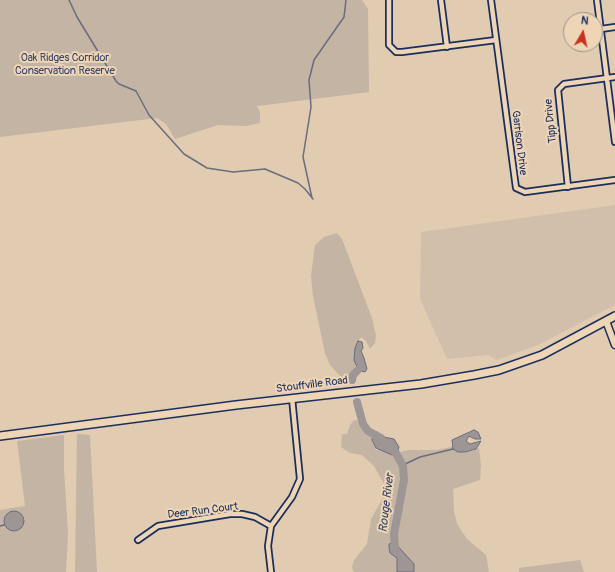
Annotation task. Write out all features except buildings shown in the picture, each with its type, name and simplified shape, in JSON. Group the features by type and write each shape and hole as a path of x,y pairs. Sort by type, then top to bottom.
{"main road":[{"name":"Stouffville Road","path":"0,436 292,398 447,380 499,370 542,355 615,316"}],"street":[{"path":"389,0 389,45 393,50 401,52 496,40"},
{"path":"441,0 447,47"},
{"name":"Garrison Drive","path":"491,0 515,186 518,190 524,192 615,180"},
{"path":"597,0 599,12"},
{"path":"603,29 615,27"},
{"path":"603,49 615,142"},
{"name":"Tipp Drive","path":"568,187 557,91 564,84 615,77"},
{"path":"606,321 615,345"},
{"path":"272,572 268,546 271,526 292,497 300,479 292,398"},
{"name":"Deer Run Court","path":"138,540 158,526 230,514 248,515 271,526"}],"shaded area":[{"path":"615,205 615,305 538,345 497,360 488,355 447,359 420,299 421,232"},
{"path":"358,341 362,342 363,348 361,351 367,369 365,372 358,370 354,360 355,348"},
{"path":"474,430 478,432 481,439 475,439 469,436 466,441 470,444 481,441 476,449 458,452 453,449 452,440"},
{"path":"373,432 377,432 384,437 394,439 399,447 397,454 392,455 376,448 372,440"},
{"path":"10,511 18,511 24,517 24,525 18,531 10,531 4,525 4,517"},
{"path":"394,542 414,564 414,572 397,572 397,558 390,553 389,548 389,544"}],"green space":[{"name":"Oak Ridges Corridor Conservation Reserve","path":"0,0 362,0 368,9 369,92 257,106 260,112 260,123 246,126 218,125 175,139 166,124 157,118 0,137"},
{"path":"337,233 342,239 372,318 376,336 375,343 370,349 366,341 361,337 356,345 355,366 358,373 350,380 342,378 330,365 325,353 313,296 311,276 315,245 324,237"},
{"path":"354,420 362,421 370,433 376,450 385,448 394,454 408,450 437,450 455,446 455,450 472,451 479,448 481,465 480,480 453,489 454,511 457,524 467,539 486,555 489,572 354,572 352,568 354,560 367,544 371,519 384,496 384,484 374,466 362,455 350,453 341,447 342,434 347,434 350,425"},
{"path":"77,434 90,435 97,572 75,572"},
{"path":"64,435 64,469 68,534 66,572 0,572 0,510 25,506 17,441"},
{"path":"580,560 584,572 519,572 519,568"}],"waterway":[{"path":"69,0 77,17 116,81 119,84 136,91 149,115 184,154 207,168 233,172 265,169 298,183 313,199"},
{"path":"312,198 303,157 311,107 309,80 314,60 344,17 346,0"},
{"name":"Rouge River","path":"352,380 353,375 358,370"},
{"name":"Rouge River","path":"357,402 363,424 368,431 381,438"},
{"name":"Rouge River","path":"392,446 403,466 404,480 394,534 395,549 397,552"},
{"path":"403,465 420,457 453,449"},
{"path":"0,526 4,525"}]}
